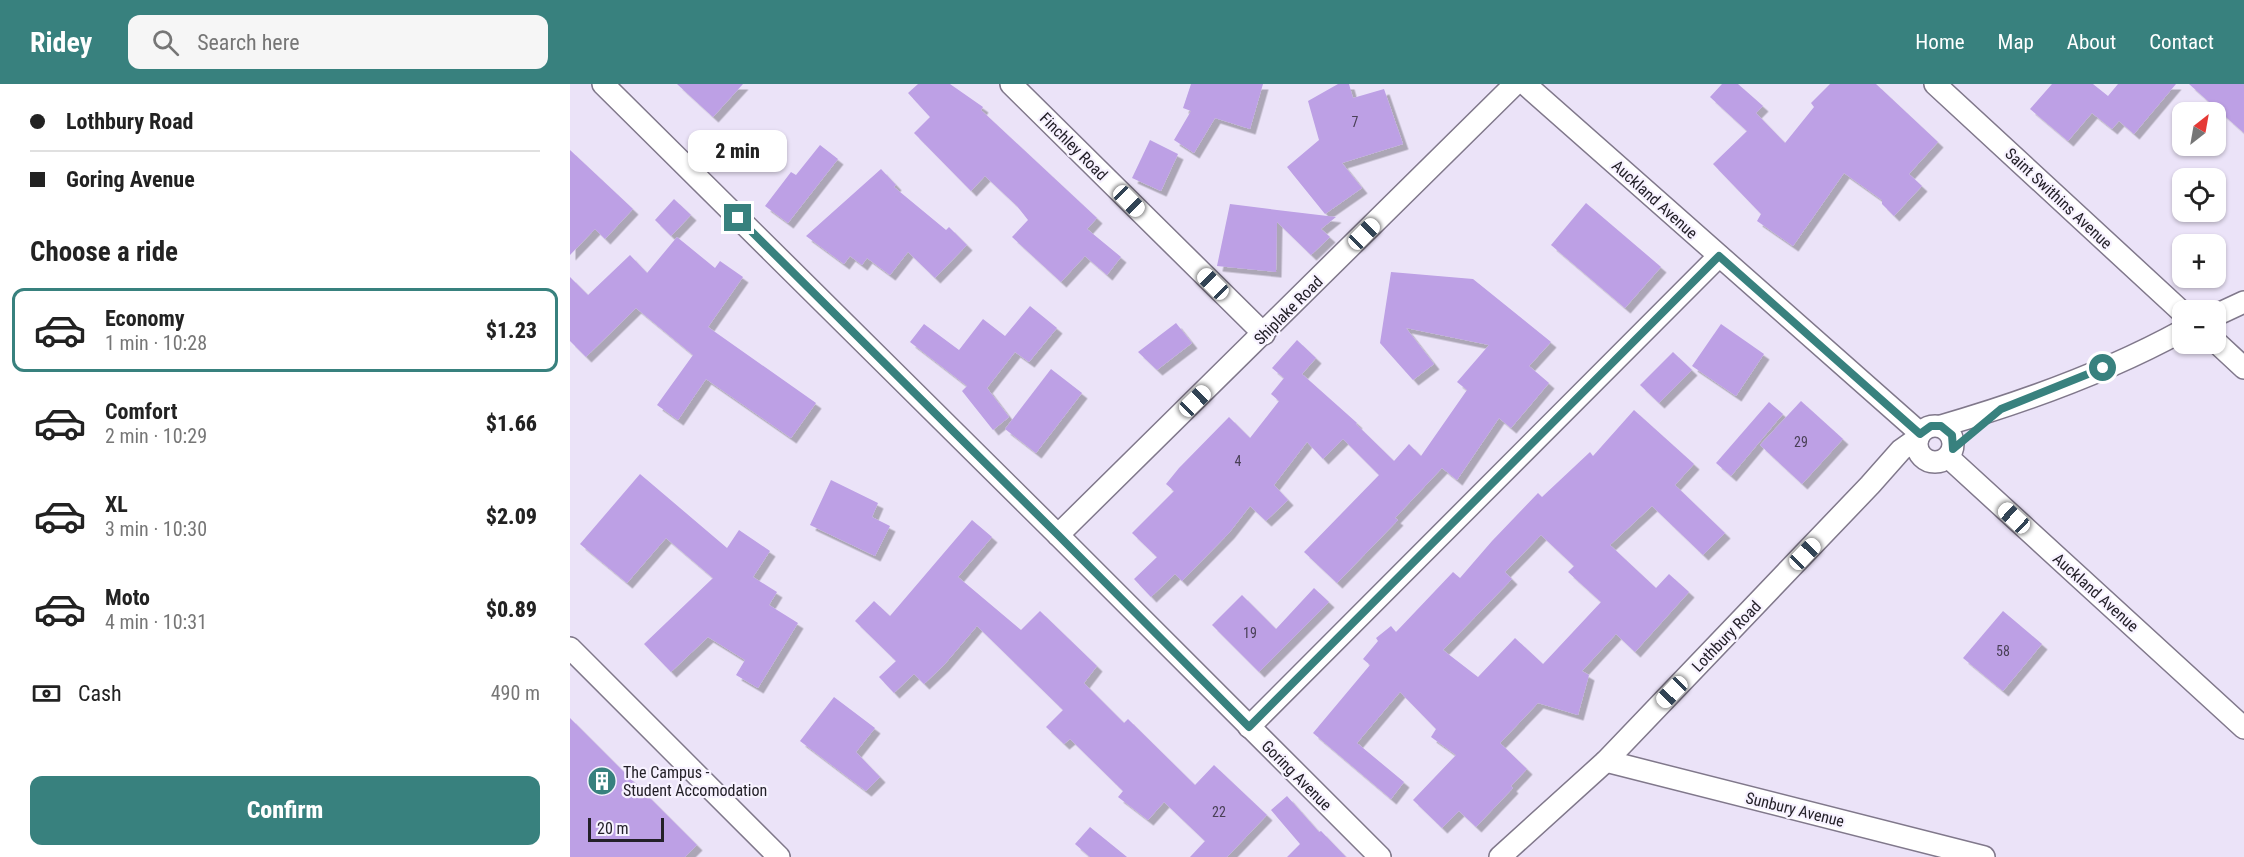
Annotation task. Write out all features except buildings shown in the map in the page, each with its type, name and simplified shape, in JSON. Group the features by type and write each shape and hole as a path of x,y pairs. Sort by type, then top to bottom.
{"street":[{"name":"Goring Avenue","path":"603,84 1380,857"},
{"name":"Finchley Road","path":"1011,84 1264,334"},
{"name":"Shiplake Road","path":"1058,535 1515,84"},
{"name":"Auckland Avenue","path":"1525,84 1719,256 1919,442"},
{"name":"Saint Swithins Avenue","path":"1935,84 2172,303"},
{"path":"1249,727 1719,256"},
{"path":"2226,310 2244,302"},
{"path":"2001,409 1940,461 1930,461 1919,442 1931,426 1941,426 2001,409 2144,351 2172,336"},
{"path":"2226,351 2244,368"},
{"path":"1941,426 1952,435 1950,453"},
{"name":"Lothbury Road","path":"1500,857 1606,761 1901,450 1919,442"},
{"name":"Auckland Avenue","path":"1950,453 2244,728"},
{"path":"570,648 779,857"},
{"name":"Sunbury Avenue","path":"1606,761 1984,857"}],"place":[{"name":"The Campus - Student Accomodation","path":"602,781"}],"route":[{"path":"738,218 1249,727 1719,256 1920,434 1931,426 1941,426 1949,431 1953,439 1953,449 2001,409 2103,368"}]}
